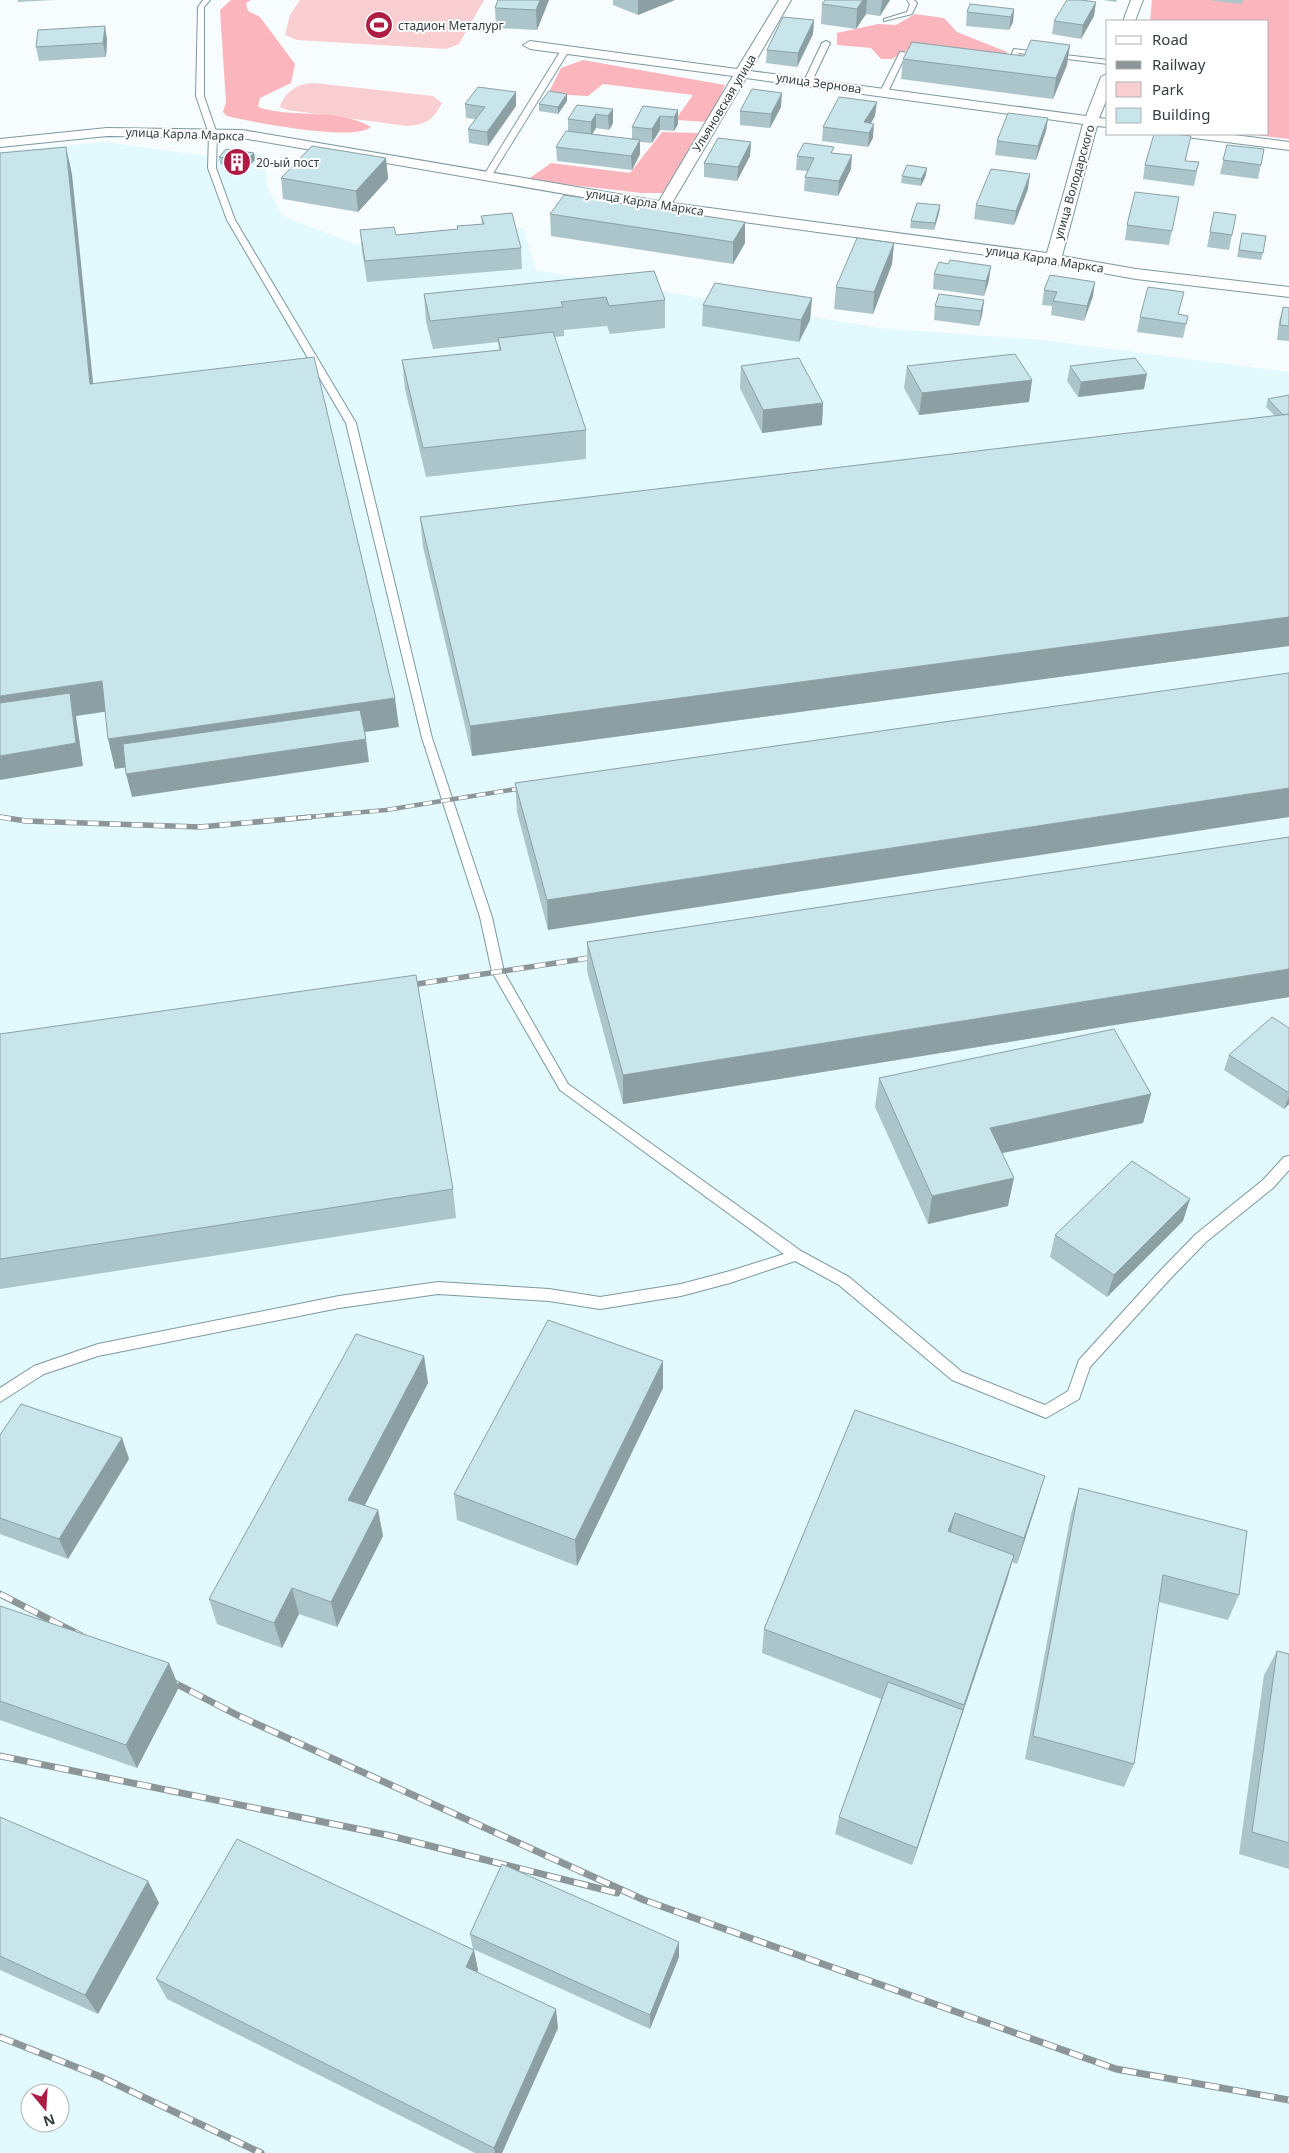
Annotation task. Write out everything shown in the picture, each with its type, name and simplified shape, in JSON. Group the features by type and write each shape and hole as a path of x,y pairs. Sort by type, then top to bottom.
{"street":[{"name":"Ульяновская улица","path":"663,206 785,0"},
{"path":"1129,20 1137,0"},
{"name":"улица Зернова","path":"530,45 743,72 1106,123"},
{"name":"улица Володарского","path":"1053,259 1091,120 1106,82"},
{"name":"улица Карла Маркса","path":"0,143 107,132 242,134 663,206 1053,259 1136,274 1289,292"},
{"path":"1202,135 1289,146"}],"lane":[{"path":"196,0 202,7"},
{"path":"207,0 202,7 202,46 199,68 200,96 213,134 212,168 231,220 351,423 427,738 486,917 498,972 564,1087 796,1255 844,1281 957,1376 1046,1412 1074,1395 1084,1364 1165,1275 1201,1238 1268,1184 1289,1161"},
{"path":"886,20 910,13 914,4 910,0"},
{"path":"808,81 826,43"},
{"path":"488,175 566,49"},
{"path":"1000,66 1010,67 1017,50 1106,62"},
{"path":"884,92 902,54 932,58"},
{"path":"0,1396 39,1370 98,1350 338,1302 438,1288 549,1295 600,1303 610,1302 681,1290 730,1277 796,1255"}],"shaded area":[{"path":"231,0 251,0 246,3 248,11 260,17 295,64 291,83 260,98 258,107 286,112 344,117 371,127 361,131 324,132 227,116 223,112 226,102 220,10"},
{"path":"1152,0 1289,0 1289,139 1257,135 1269,135 1269,20 1150,20"},
{"path":"915,14 944,18 957,32 1007,52 1004,64 907,50 892,59 881,59 871,48 837,45 837,33 878,24 896,25"},
{"path":"583,60 725,85 709,122 675,120 693,95 603,84 588,96 548,94 561,68"},
{"path":"662,132 698,133 663,193 642,193 527,180 551,163 630,173"},
{"path":"104,142 215,157 238,150 265,155 267,186 282,216 355,244 523,228 536,270 879,328 1042,340 1289,372 1289,2153 0,2153 0,152"}],"green space":[{"name":"стадион Металург","path":"300,0 484,0 459,44 446,49 297,40 285,35 290,15"},
{"path":"308,83 433,96 442,103 432,118 424,123 407,126 287,110 280,107 285,97 293,89"}],"building":[{"path":"498,0 540,0 536,10 495,8"},
{"path":"825,0 863,0 857,9 822,4"},
{"path":"1067,0 1096,2 1083,25 1054,21"},
{"path":"970,4 1014,9 1011,17 967,12"},
{"path":"783,17 814,20 798,53 767,50"},
{"path":"105,26 103,43 36,47 38,30"},
{"path":"1031,40 1070,45 1056,78 903,59 912,42 1024,56"},
{"path":"478,87 516,92 487,132 468,129 485,107 465,104"},
{"path":"752,89 782,93 771,114 740,111"},
{"path":"549,91 567,94 558,107 539,104"},
{"path":"839,97 877,102 864,122 874,124 869,133 823,127"},
{"path":"577,105 613,109 608,116 596,114 591,122 568,119"},
{"path":"643,106 678,110 674,117 660,116 652,129 632,127"},
{"path":"1008,113 1048,118 1038,146 997,141"},
{"path":"566,131 640,140 631,156 556,147"},
{"path":"1154,135 1191,136 1185,161 1199,162 1196,171 1145,165"},
{"path":"718,138 751,142 738,167 704,163"},
{"path":"804,143 834,147 831,153 852,155 839,181 805,177 814,158 797,156"},
{"path":"1227,145 1264,149 1261,165 1223,160"},
{"path":"312,146 386,158 356,191 281,178"},
{"path":"66,147 90,384 314,357 395,698 108,739 102,681 0,696 0,153"},
{"path":"226,149 254,153 246,161 219,157"},
{"path":"907,165 927,168 921,179 902,176"},
{"path":"991,169 1030,174 1016,211 976,205"},
{"path":"1135,192 1179,197 1172,231 1127,225"},
{"path":"564,195 745,222 733,242 550,214"},
{"path":"917,203 940,205 935,223 911,221"},
{"path":"1214,212 1236,215 1232,235 1210,232"},
{"path":"512,213 521,248 365,261 360,230 394,227 396,235 458,229 457,226 484,224 481,216"},
{"path":"1242,233 1266,236 1263,253 1239,250"},
{"path":"857,238 894,243 874,292 836,287"},
{"path":"950,260 991,266 986,281 934,274 939,262 948,264"},
{"path":"654,271 665,300 609,306 606,297 561,302 563,307 430,321 424,294"},
{"path":"1050,275 1095,282 1087,306 1053,301 1057,292 1044,290"},
{"path":"715,283 812,298 801,320 703,305"},
{"path":"1148,287 1184,292 1178,314 1188,316 1186,324 1140,317"},
{"path":"939,294 984,300 981,311 935,306"},
{"path":"1283,307 1289,308 1289,326 1280,325"},
{"path":"553,332 586,430 423,448 402,360 501,350 498,338"},
{"path":"1015,354 1032,380 922,393 907,366"},
{"path":"799,358 823,403 763,410 741,366"},
{"path":"1135,358 1147,374 1081,382 1070,366"},
{"path":"1289,395 1289,414 1283,415 1268,399"},
{"path":"1289,414 1289,617 470,726 420,517"},
{"path":"1289,673 1289,788 547,900 515,783"},
{"path":"70,693 76,743 0,756 0,703"},
{"path":"360,710 366,739 126,774 123,744"},
{"path":"1289,837 1289,969 623,1075 587,942"},
{"path":"416,975 453,1189 0,1259 0,1034"},
{"path":"1272,1017 1289,1028 1289,1093 1229,1055"},
{"path":"1114,1029 1151,1094 990,1128 1014,1178 932,1196 879,1078"},
{"path":"1132,1161 1190,1199 1114,1275 1055,1235"},
{"path":"548,1320 663,1361 575,1540 454,1494"},
{"path":"356,1334 424,1356 348,1500 378,1510 331,1602 292,1588 274,1623 209,1599"},
{"path":"21,1404 122,1438 59,1539 0,1518 0,1435"},
{"path":"855,1410 1045,1476 1024,1538 955,1513 948,1531 1014,1555 964,1705 764,1629"},
{"path":"1079,1488 1247,1531 1239,1595 1163,1575 1134,1764 1033,1736"},
{"path":"0,1606 169,1663 126,1745 0,1701"},
{"path":"1277,1651 1289,1654 1289,1843 1252,1832"},
{"path":"888,1682 963,1710 917,1848 839,1817"},
{"path":"0,1817 148,1881 85,1995 0,1956"},
{"path":"237,1839 474,1950 466,1967 556,2009 494,2148 156,1979"},
{"path":"502,1864 679,1942 650,2015 470,1934"}],"railway":[{"path":"298,818 386,810 529,787"},
{"path":"7,818 0,817 26,821 200,827 311,817"},
{"path":"404,986 602,956"},
{"path":"0,1594 80,1635"},
{"path":"165,1678 239,1716 644,1900 1116,2069 1289,2100"},
{"path":"0,1756 387,1835 617,1893"},
{"path":"0,2037 101,2077 261,2153"}],"place":[{"name":"стадион Металург","path":"379,25"},
{"name":"20-ый пост","path":"237,162"}]}
